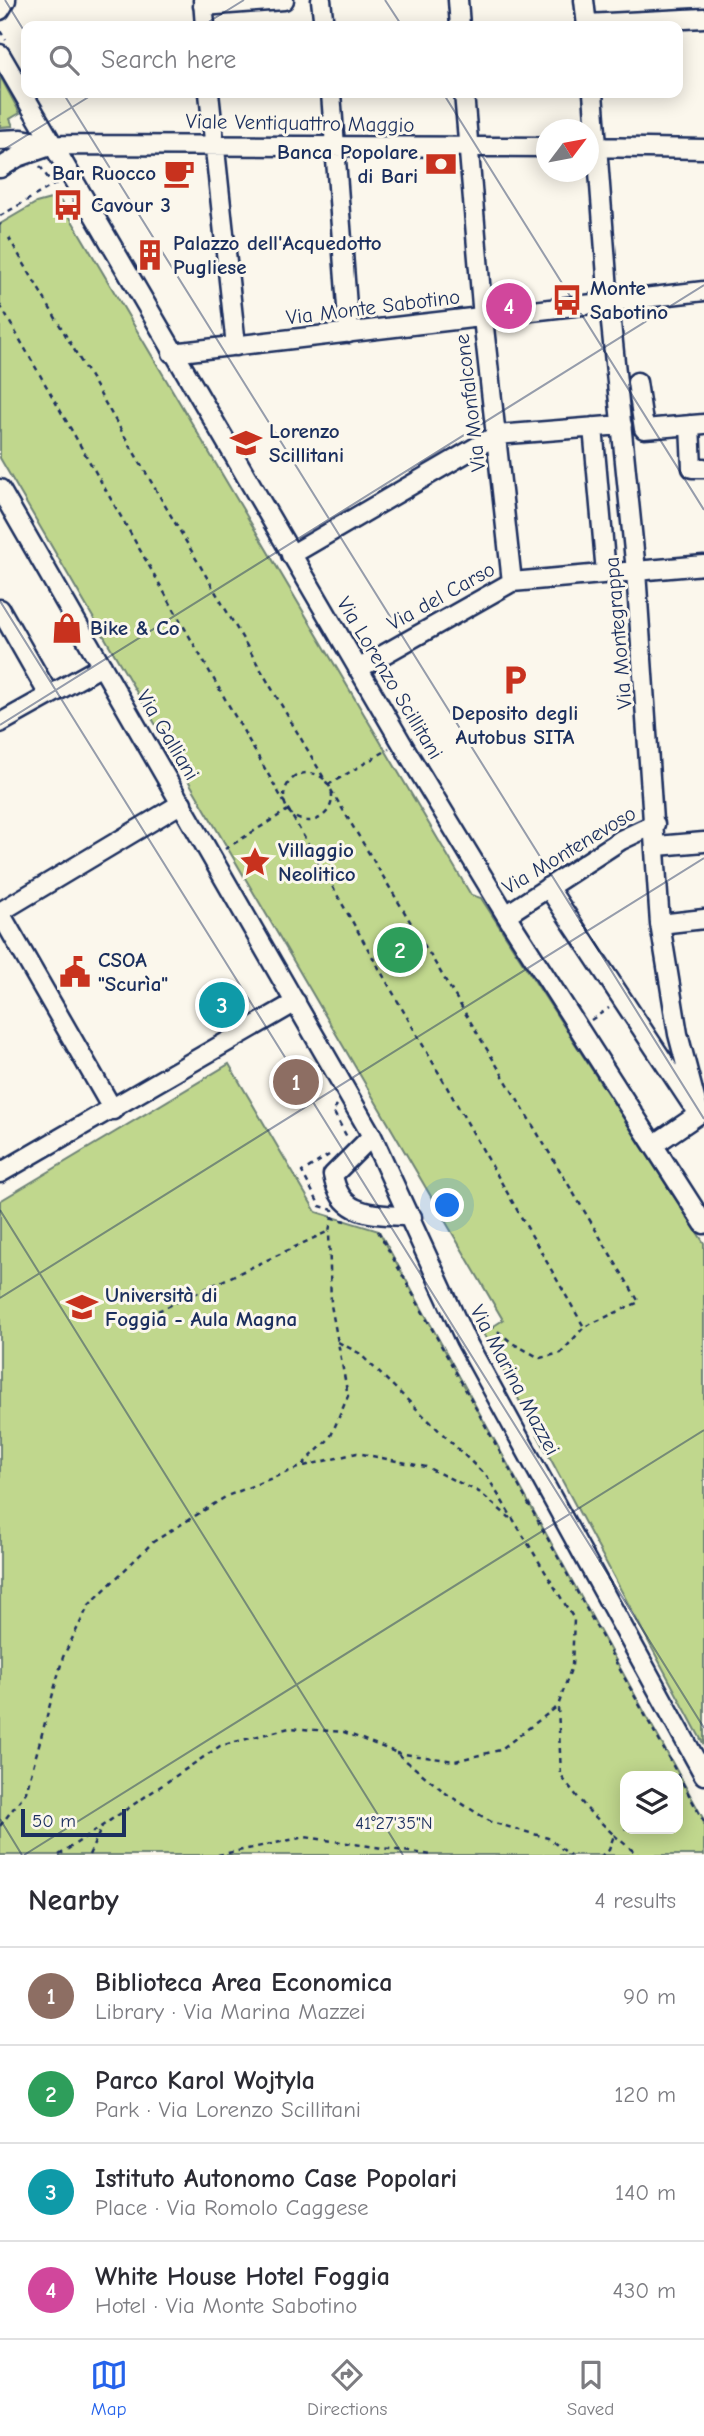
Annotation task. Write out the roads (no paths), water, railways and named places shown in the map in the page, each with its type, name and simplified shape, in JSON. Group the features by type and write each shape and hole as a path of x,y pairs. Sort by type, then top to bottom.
{"street":[{"path":"0,10 6,0"},
{"path":"205,21 203,3 284,0"},
{"path":"321,0 323,21"},
{"path":"458,0 460,21"},
{"path":"584,0 587,21"},
{"path":"654,21 704,18"},
{"name":"Via Lorenzo Scillitani","path":"0,54 21,89"},
{"name":"Via Lorenzo Scillitani","path":"26,98 172,353 404,747 506,915 704,1224"},
{"path":"209,98 236,346"},
{"path":"331,98 349,333"},
{"name":"Via Monfalcone","path":"464,98 483,318 512,582"},
{"name":"Via Montegrappa","path":"593,98 593,119"},
{"path":"0,140 22,139 54,145"},
{"path":"0,168 18,157 54,145"},
{"name":"Viale Ventiquattro Maggio","path":"54,145 536,147"},
{"path":"599,147 704,149"},
{"name":"Via Montegrappa","path":"597,182 636,571 657,846 660,924 678,1034 696,1069 701,1119"},
{"name":"Via Monte Sabotino","path":"172,353 704,291"},
{"path":"637,382 644,429 697,425 692,468 704,468"},
{"path":"291,555 497,435 622,425"},
{"path":"593,427 606,573"},
{"name":"Via Galliani","path":"0,490 296,1002"},
{"name":"Via del Carso","path":"358,669 512,582 704,565"},
{"path":"0,609 49,695"},
{"path":"0,723 102,666"},
{"path":"113,1110 0,912 182,803"},
{"name":"Via Montenevoso","path":"506,915 621,840 655,824"},
{"name":"Via Montenevoso","path":"657,846 704,842"},
{"path":"548,887 701,1119 655,1144"},
{"path":"660,924 704,919"},
{"path":"0,1173 296,1002"},
{"name":"Via Marina Mazzei","path":"296,1002 372,1136 412,1217 465,1339 704,1775"},
{"path":"372,1136 333,1175 335,1202 355,1211 412,1217"}],"place":[{"name":"Banca Popolare di Bari","path":"441,164"},
{"name":"Bar Ruocco","path":"179,173"},
{"name":"Cavour 3","path":"68,205"},
{"name":"Palazzo dell'Acquedotto Pugliese","path":"150,255"},
{"name":"Monte Sabotino","path":"567,300"},
{"name":"White House Hotel Foggia","path":"509,306"},
{"name":"Lorenzo Scillitani","path":"246,443"},
{"name":"Bike & Co","path":"67,628"},
{"name":"Deposito degli Autobus SITA","path":"515,680"},
{"name":"Villaggio Neolitico","path":"255,862"},
{"name":"Parco Karol Wojtyla","path":"400,950"},
{"name":"CSOA \"Scurìa\"","path":"75,972"},
{"name":"Istituto Autonomo Case Popolari","path":"222,1005"},
{"name":"Biblioteca Area Economica","path":"296,1082"},
{"name":"Università di Foggia - Aula Magna","path":"82,1307"}]}
